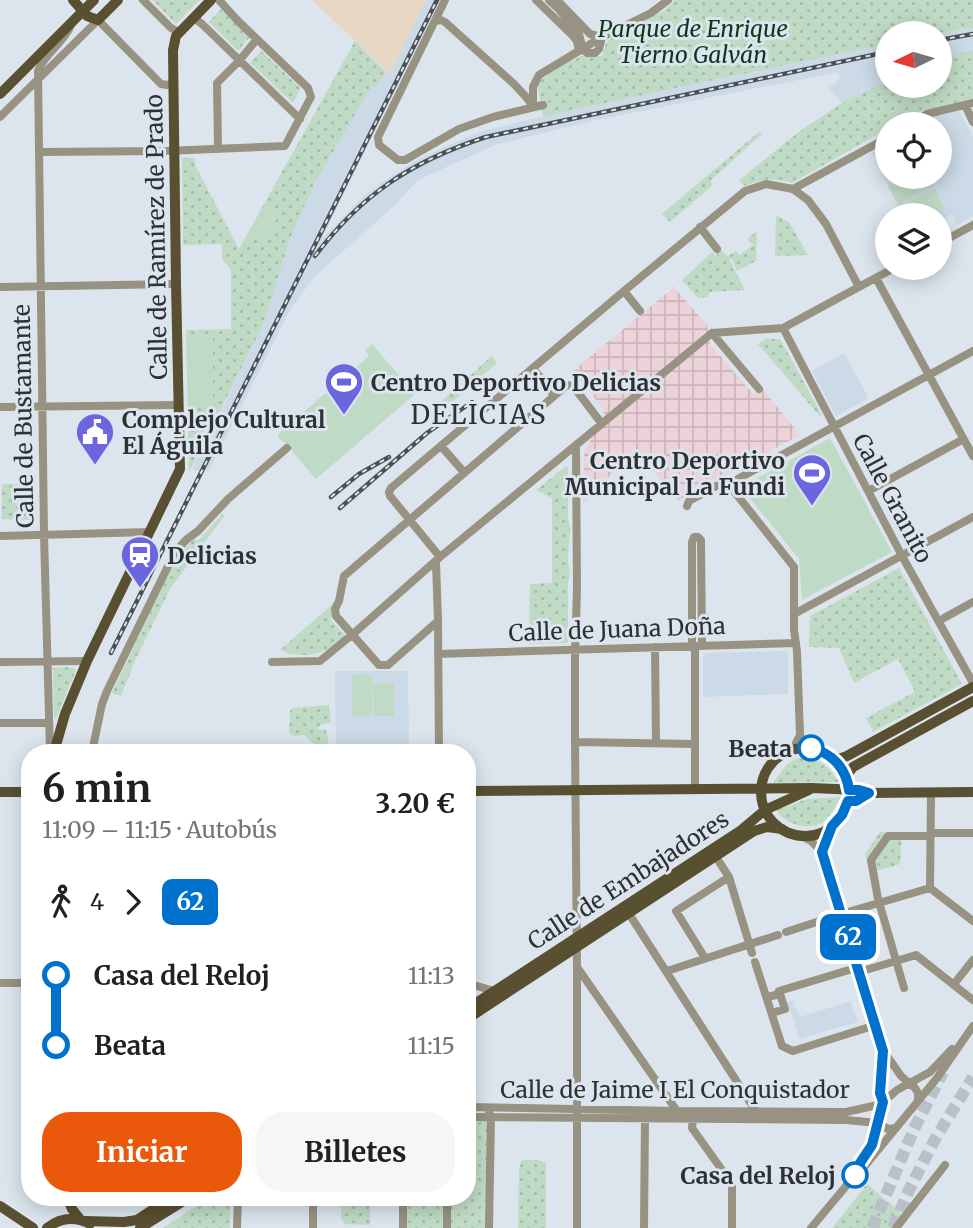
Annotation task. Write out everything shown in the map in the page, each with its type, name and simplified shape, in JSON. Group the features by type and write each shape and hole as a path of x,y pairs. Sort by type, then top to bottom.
{"main road":[{"path":"73,0 87,16 98,20 118,0"},
{"path":"0,94 94,0"},
{"path":"179,32 211,0"},
{"name":"Calle de Ramírez de Prado","path":"55,744 87,661 180,470 173,83 173,46 174,38 179,32"},
{"path":"836,760 973,685"},
{"path":"846,777 853,767 973,701"},
{"path":"806,748 820,750 836,760 846,777 849,790 842,815 832,826 811,835 799,835 782,830 775,824 765,810 761,789 767,768 774,760 793,749 806,748"},
{"path":"476,791 812,789 859,790 869,793 973,792"},
{"name":"Calle de Embajadores","path":"627,910 740,831 765,810 812,789"},
{"path":"0,792 21,792"},
{"name":"Calle de Embajadores","path":"476,1012 577,942 754,831 767,827 782,830"},
{"name":"Calle de Embajadores","path":"476,1003 577,942"},
{"path":"0,1206 33,1228"},
{"path":"59,1221 65,1206"},
{"path":"70,1206 82,1220 96,1228"},
{"path":"47,1228 69,1219 124,1222 137,1220 158,1206"},
{"path":"140,1228 175,1206"}],"street":[{"path":"143,0 171,28 179,32"},
{"path":"39,152 283,147 287,144 311,97 308,88 219,0"},
{"path":"536,0 573,36 581,48 591,54 597,51 602,37"},
{"path":"549,0 579,34 581,48"},
{"path":"557,0 590,34 602,37 651,13 667,0"},
{"path":"444,4 442,11 447,17 523,86 534,84"},
{"path":"444,4 378,137 379,145 401,161 459,129 492,117 543,105"},
{"path":"560,11 578,22"},
{"path":"194,18 300,119"},
{"path":"0,117 98,20 161,84 173,83"},
{"path":"435,21 445,22 533,106"},
{"path":"38,79 40,67 65,38 72,22"},
{"path":"533,106 534,84 539,75 581,48 583,37 590,34"},
{"path":"218,149 217,83 257,40"},
{"name":"Calle de Bustamante","path":"38,79 44,535 51,744"},
{"path":"935,112 969,104 973,122"},
{"path":"793,189 875,145"},
{"path":"439,744 438,560 410,519 390,496 389,490 745,191 766,184 793,189 808,200 826,224 859,287"},
{"path":"952,236 973,225"},
{"path":"700,227 717,248"},
{"path":"272,662 320,661 712,333 783,328 875,279"},
{"path":"877,280 973,456"},
{"path":"0,287 176,284"},
{"path":"624,291 640,311"},
{"name":"Calle Granito","path":"783,328 833,427 973,685"},
{"path":"712,333 759,389"},
{"path":"806,748 800,735 794,567 733,490 734,481 973,351"},
{"path":"533,368 551,392"},
{"path":"439,621 388,665 379,665 336,616 335,609 344,576 567,385 573,386 602,425"},
{"path":"0,407 178,405"},
{"path":"872,489 967,437"},
{"path":"441,446 461,470"},
{"path":"576,446 577,1228"},
{"path":"94,744 107,691 175,552 228,499 287,447"},
{"path":"687,506 689,501 722,483 733,485"},
{"path":"794,614 973,517"},
{"path":"0,536 150,532"},
{"path":"695,790 701,540 694,537 697,646"},
{"path":"944,618 973,603"},
{"name":"Calle de Juana Doña","path":"438,654 796,643"},
{"path":"655,647 656,743"},
{"path":"0,662 87,661"},
{"path":"0,723 49,723"},
{"path":"793,749 800,735"},
{"path":"575,742 695,744"},
{"path":"848,801 856,801 869,793"},
{"path":"930,888 928,835 931,793"},
{"path":"822,852 832,826"},
{"path":"904,988 878,901 871,860 888,836 973,833"},
{"path":"799,835 811,841 822,852 883,1051 892,1065 915,1088 918,1100"},
{"path":"716,856 729,877 782,1046 793,1051 876,1025"},
{"path":"705,958 676,911 729,877"},
{"path":"667,971 705,958 752,953 782,933 878,901 930,888"},
{"path":"930,888 973,921"},
{"path":"627,910 755,1112 766,1120"},
{"path":"859,972 916,955 973,1000"},
{"path":"954,984 973,960"},
{"path":"577,967 677,1111"},
{"path":"765,995 849,970"},
{"path":"0,983 21,983"},
{"path":"476,986 494,991"},
{"path":"772,1013 785,1009 782,992"},
{"path":"811,1228 949,1062 973,1026"},
{"path":"883,1103 897,1090 930,1072 960,1043"},
{"path":"857,1173 872,1145 883,1103 880,1093 883,1051"},
{"name":"Calle de Jaime I El Conquistador","path":"476,1117 654,1111 846,1112 883,1103"},
{"name":"Calle de Jaime I El Conquistador","path":"476,1107 645,1118 846,1121 878,1123 888,1129 896,1128"},
{"path":"486,1108 491,1117 489,1228"},
{"path":"644,1228 645,1118 654,1111"},
{"path":"693,1119 692,1128 732,1184 732,1228"},
{"path":"896,1228 945,1165"},
{"path":"237,1228 238,1206"},
{"path":"313,1206 313,1228"},
{"path":"403,1206 403,1228"},
{"path":"447,1206 447,1228"}],"shaded area":[{"path":"312,0 426,0 390,74"},
{"path":"426,0 440,0 321,240 363,197 381,183 415,161 479,132 543,116 875,47 875,87 842,103 829,88 841,77 838,72 592,121 495,145 418,180 395,205 314,277 290,310 208,473 203,469 196,471 192,469 263,325 291,236 315,183 371,85 376,89 386,72 390,74"},
{"path":"973,28 973,50 952,56 952,31"},
{"path":"959,111 973,136 973,216 957,225 952,214 952,203 896,203 889,189 952,189 952,113"},
{"path":"674,287 707,325 710,344 753,394 761,387 800,435 677,501 635,448 583,505 584,453 605,411 573,371"},
{"path":"844,353 869,398 836,416 812,371"},
{"path":"786,651 788,694 703,697 703,657 706,653"},
{"path":"335,671 408,671 409,744 336,744"},
{"path":"795,1000 792,1007 798,1010 800,1017 851,1001 858,1022 799,1039 788,1002"}],"green space":[{"path":"152,0 200,0 176,24"},
{"name":"Parque de Enrique Tierno Galván","path":"675,0 973,0 973,28 952,31 952,21 875,21 875,47 543,116 537,83 581,56 602,56 606,43 611,38 665,10"},
{"path":"221,9 250,37 238,51 209,22"},
{"path":"355,41 386,72 375,89 371,86 315,183 291,236 263,325 189,472 186,330 231,329 231,270 222,259 222,244 183,245 182,158 195,158 195,165 239,249"},
{"path":"973,50 973,99 919,112 875,112 875,136 792,183 768,180 744,186 739,180 800,131 842,103 875,87 875,98 952,98 952,56"},
{"path":"261,51 301,88 293,103 250,63"},
{"path":"760,131 762,134 710,181 713,185 670,222 662,214"},
{"path":"890,189 928,189 900,203"},
{"path":"935,189 942,203 906,203"},
{"path":"265,204 280,212 264,243 247,235"},
{"path":"776,215 789,222 808,255 775,255"},
{"path":"757,231 756,261 737,271 732,259 729,259 745,290 709,292 708,297 698,298 682,280 712,252 719,259 716,254 721,250 727,256 736,251 740,255 753,245 747,239"},
{"path":"190,336 213,336 213,408 190,408"},
{"path":"765,339 780,339 822,415 820,416 758,344"},
{"name":"Centro Deportivo Delicias","path":"372,344 415,394 316,479 278,434 369,356 365,350"},
{"path":"492,356 497,363 434,418 429,412"},
{"name":"Centro Deportivo Municipal La Fundi","path":"830,438 892,552 802,600 799,559 741,487"},
{"path":"566,466 570,531 568,643 529,644 530,584 552,583 552,498 536,490"},
{"path":"2,484 35,484 36,520 2,519"},
{"path":"223,513 225,515 170,589 121,696 112,693 169,573 194,537 198,541"},
{"path":"899,568 962,684 873,732 866,718 915,692 898,659 854,683 839,648 809,647 810,616"},
{"path":"335,602 331,620 347,637 315,654 298,655 280,650"},
{"path":"53,668 76,670 56,719"},
{"path":"372,674 372,716 352,717 352,675"},
{"path":"394,683 394,716 374,716 373,684"},
{"path":"329,705 331,723 321,724 317,729 326,730 328,744 314,744 304,735 294,736 289,733 290,711 293,708"},
{"path":"798,758 822,763 839,782 773,783 787,764"},
{"path":"841,797 827,818 813,826 792,823 776,810 807,799"},
{"path":"880,832 902,832 900,864 870,873 865,854"},
{"path":"476,1117 491,1117 489,1228 403,1228 403,1206 476,1206"},
{"path":"522,1160 546,1163 546,1228 518,1228 519,1168"},
{"path":"867,1184 908,1219 901,1228 832,1228"},
{"path":"196,1206 231,1206 230,1228 163,1228"},
{"path":"341,1206 370,1206 370,1225 345,1224 341,1219"}],"tunnel":[{"path":"872,1228 914,1129 943,1072"},
{"path":"893,1228 934,1141 973,1077"}],"railway":[{"path":"111,653 437,0"},
{"path":"952,38 973,34"},
{"path":"315,256 370,197 412,169 459,146 486,137 875,55"},
{"path":"340,508 427,433 472,402"},
{"path":"331,497 359,474 389,457"}],"bus line":[{"name":"62","path":"811,748 836,760 846,777 849,790 869,793 856,801 848,801 842,815 832,826 822,852 883,1051 880,1093 883,1102 872,1145 855,1175"}],"place":[{"name":"Centro Deportivo Delicias","path":"344,416"},
{"name":"Complejo Cultural El Águila","path":"95,466"},
{"name":"Centro Deportivo Municipal La Fundi","path":"812,507"},
{"name":"Delicias","path":"140,589"},
{"name":"Beata","path":"811,748"},
{"name":"Casa del Reloj","path":"855,1175"}],"district":[{"name":"DELICIAS","path":"479,414"}]}
